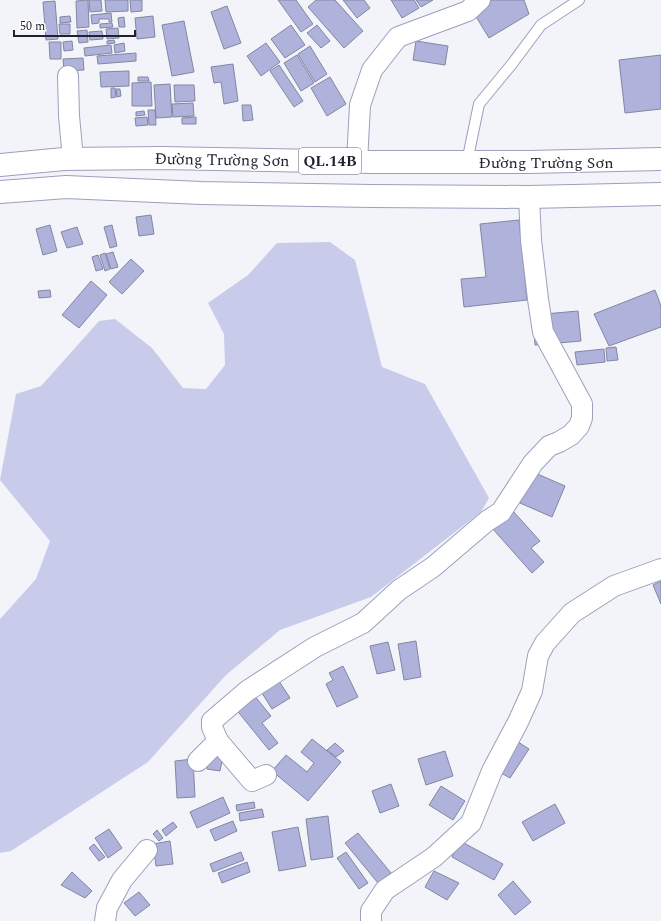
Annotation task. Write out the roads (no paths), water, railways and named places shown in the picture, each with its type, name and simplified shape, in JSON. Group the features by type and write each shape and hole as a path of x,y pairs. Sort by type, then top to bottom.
{"highway":[{"name":"Đường Trường Sơn","path":"0,165 73,159 201,158 357,162 661,160"},
{"name":"Đường Trường Sơn","path":"0,192 66,187 201,193 341,196 529,197 661,194"}],"street":[{"path":"357,162 360,105 372,70 398,37 468,11 480,0"},
{"path":"68,76 68,116 73,159"},
{"path":"266,775 252,781 218,741 212,727 212,721 247,691 314,647 363,623 399,590 433,567 487,521 501,512 533,463 549,446 571,435 582,418 582,404 544,332 538,299 533,254 529,197"},
{"path":"371,921 371,911 385,890 434,857 471,823 492,771 518,722 532,691 538,656 545,643 572,613 614,586 661,569"},
{"path":"198,761 218,741"},
{"path":"105,921 107,908 122,880 147,850"}],"lane":[{"path":"467,162 479,104 512,64 541,25 579,0"}]}
